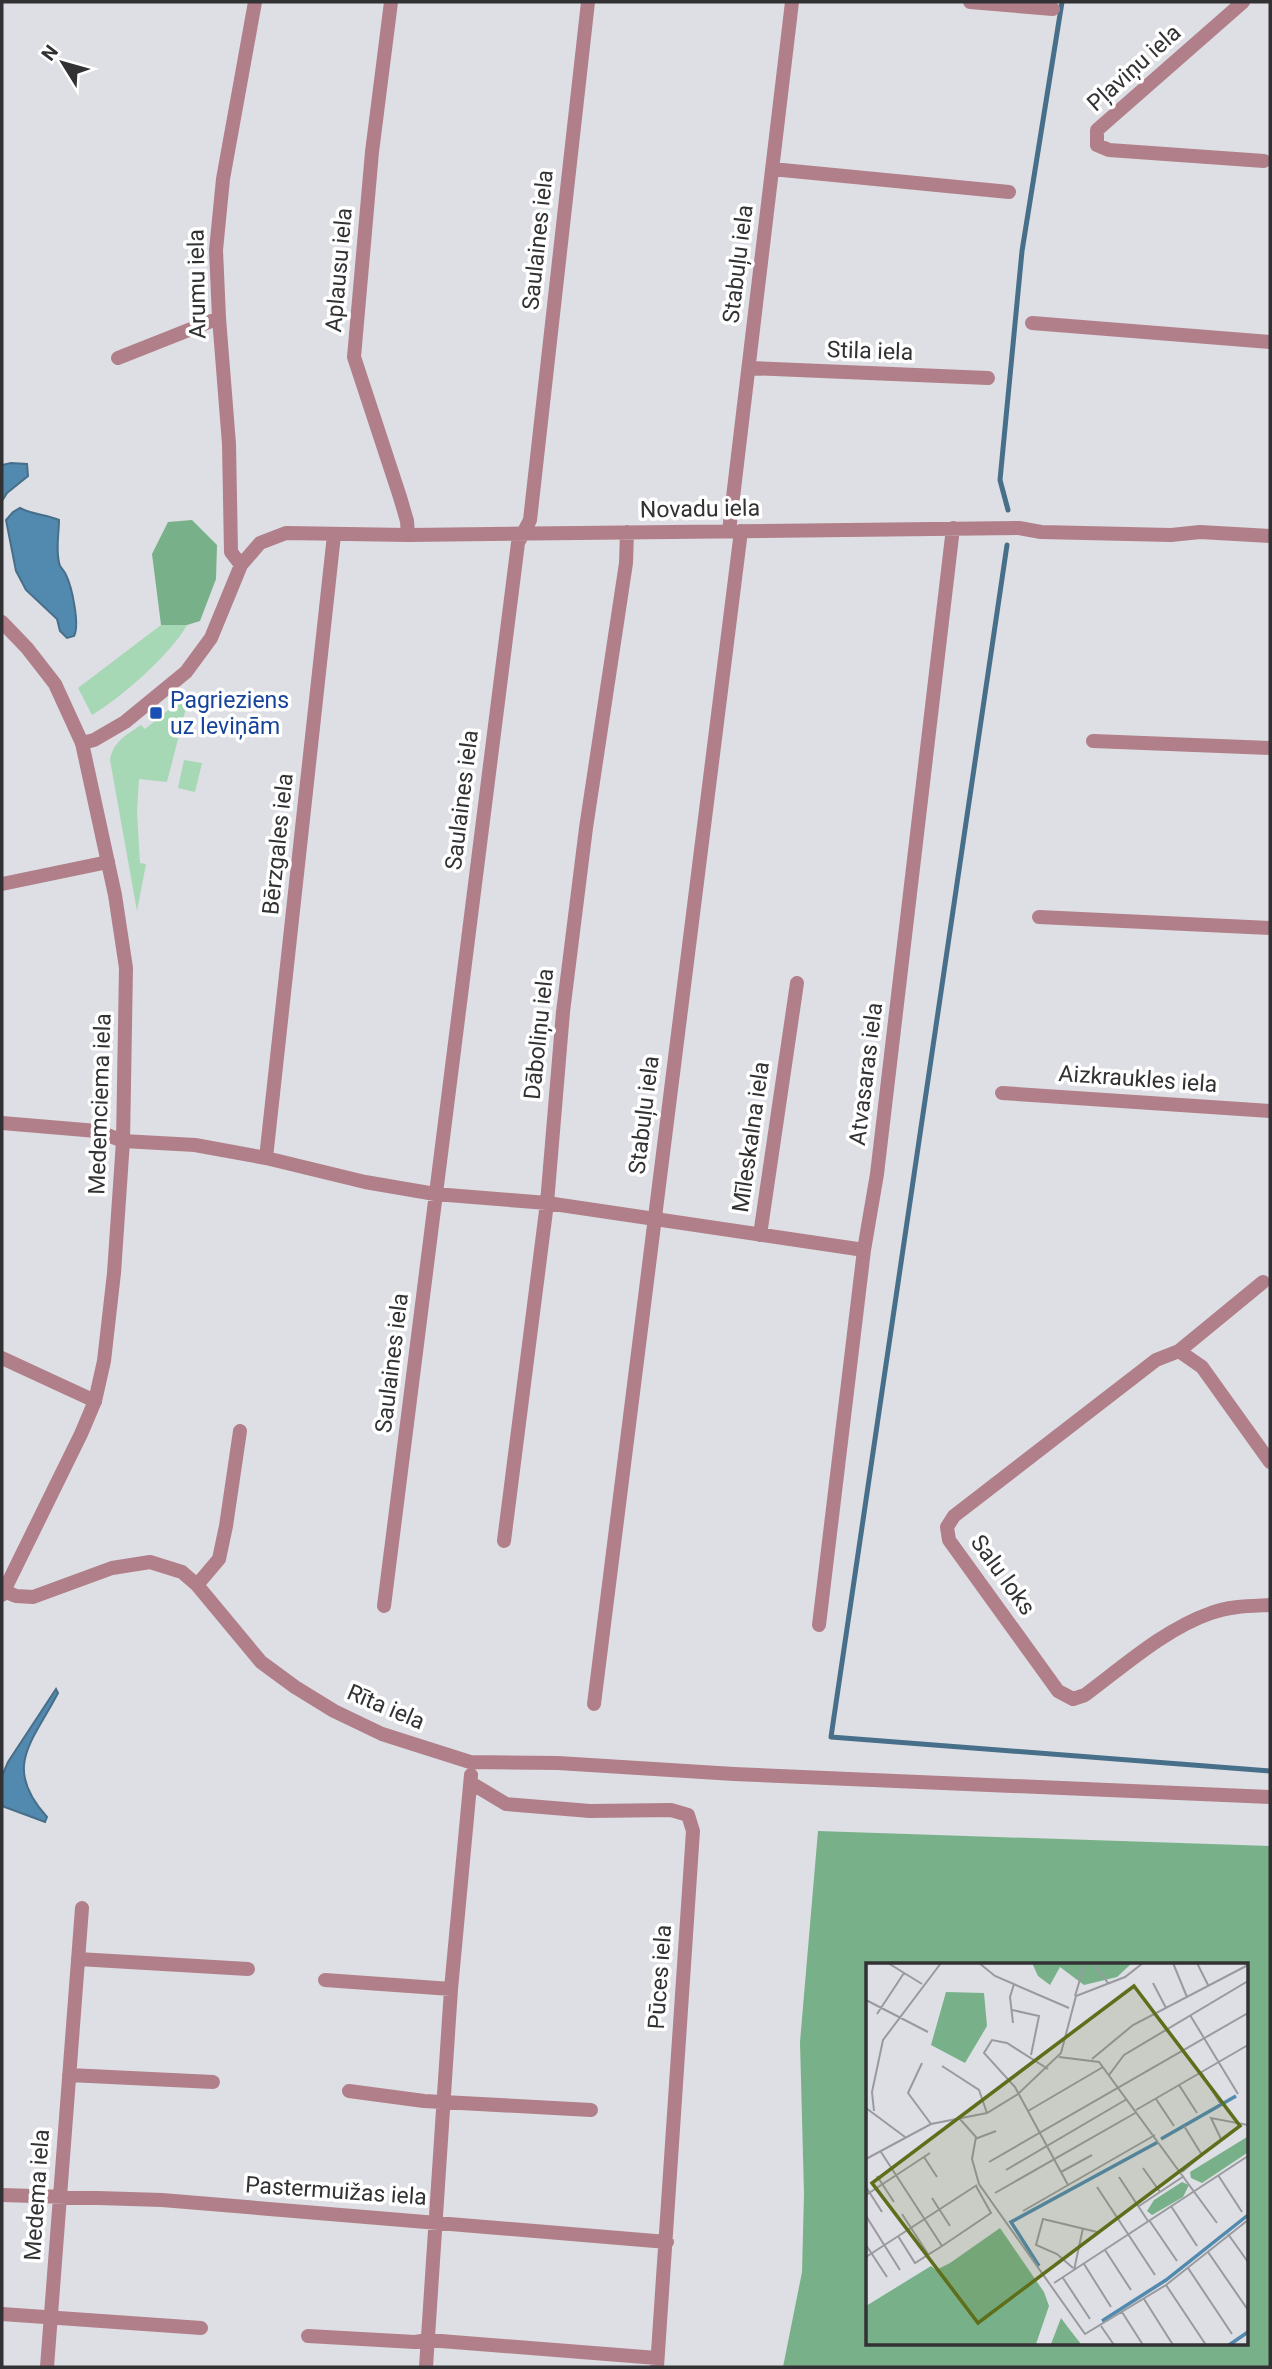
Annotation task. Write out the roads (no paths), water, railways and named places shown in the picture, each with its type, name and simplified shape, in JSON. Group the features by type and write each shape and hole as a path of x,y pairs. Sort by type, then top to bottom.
{"street":[{"name":"Arumu iela","path":"241,565 231,552 229,444 216,250 223,179 255,2"},
{"name":"Aplausu iela","path":"391,2 372,152 354,357 400,497 408,535"},
{"name":"Saulaines iela","path":"384,1606 516,554 530,520 588,2"},
{"name":"Stabuļu iela","path":"594,1704 735,531 749,368 792,2"},
{"path":"970,2 1053,9"},
{"name":"Pļaviņu iela","path":"1243,2 1097,130 1097,145 1109,150 1264,161"},
{"path":"772,169 1009,192"},
{"path":"118,358 219,318"},
{"path":"1031,323 1270,342"},
{"name":"Stila iela","path":"749,368 988,378"},
{"name":"Atvasaras iela","path":"819,1625 864,1250 877,1174 953,528"},
{"name":"Novadu iela","path":"82,743 94,740 125,722 178,680 211,638 241,565 261,543 286,533 408,535 1019,528 1041,532 1171,535 1200,532 1270,536"},
{"name":"Dāboliņu iela","path":"504,1541 547,1203 571,946 626,563 628,532"},
{"name":"Bērzgales iela","path":"266,1158 334,535"},
{"name":"Medemciema iela","path":"2,622 27,648 55,684 82,743 108,862 126,968 123,1141 114,1273 104,1361 95,1401 81,1434 3,1593"},
{"path":"1093,741 1270,748"},
{"path":"2,884 108,862"},
{"path":"1039,917 1270,928"},
{"name":"Mīleskalna iela","path":"797,983 760,1235 864,1250"},
{"name":"Aizkraukles iela","path":"1002,1093 1270,1111"},
{"path":"2,1123 97,1131 123,1141 195,1145 266,1158 365,1182 435,1194 547,1203 760,1235"},
{"name":"Salu loks","path":"1264,1282 1179,1351 1156,1360 954,1516 947,1528 949,1540 1058,1691 1073,1699 1085,1695 1156,1643 1189,1623 1213,1612 1270,1605"},
{"path":"1179,1351 1202,1367 1270,1462"},
{"path":"2,1358 95,1401"},
{"path":"197,1585 219,1559 240,1430"},
{"name":"Rīta iela","path":"3,1593 22,1598 33,1597 112,1568 150,1562 182,1572 197,1585 261,1662 295,1687 334,1711 382,1734 470,1762 558,1763 1270,1797"},
{"path":"426,2367 451,1989 471,1783 470,1762"},
{"name":"Pūces iela","path":"471,1783 506,1804 590,1811 671,1810 688,1815 693,1831 657,2362"},
{"name":"Medema iela","path":"47,2367 82,1908"},
{"path":"78,1959 248,1969"},
{"path":"325,1980 451,1989"},
{"path":"69,2076 213,2082"},
{"path":"349,2091 444,2102 591,2110"},
{"name":"Pastermuižas iela","path":"2,2195 60,2199 162,2200 667,2242"},
{"path":"2,2314 201,2328"},
{"path":"308,2336 415,2342 428,2340 657,2362"}],"water":[{"path":"27,464 28,476 7,493 2,501 2,465"},
{"path":"20,508 59,520 58,555 73,597 76,615 74,636 67,638 60,631 57,619 26,590 16,571 6,520"},
{"path":"56,1689 58,1693 31,1741 24,1769 26,1784 33,1799 47,1817 45,1822 2,1806 2,1776 8,1762"}],"waterway":[{"path":"1008,510 1000,480 1022,251 1062,2"},
{"path":"1007,545 831,1737 1270,1771"}],"place":[{"name":"Pagrieziens uz Ieviņām","path":"156,713"}]}
